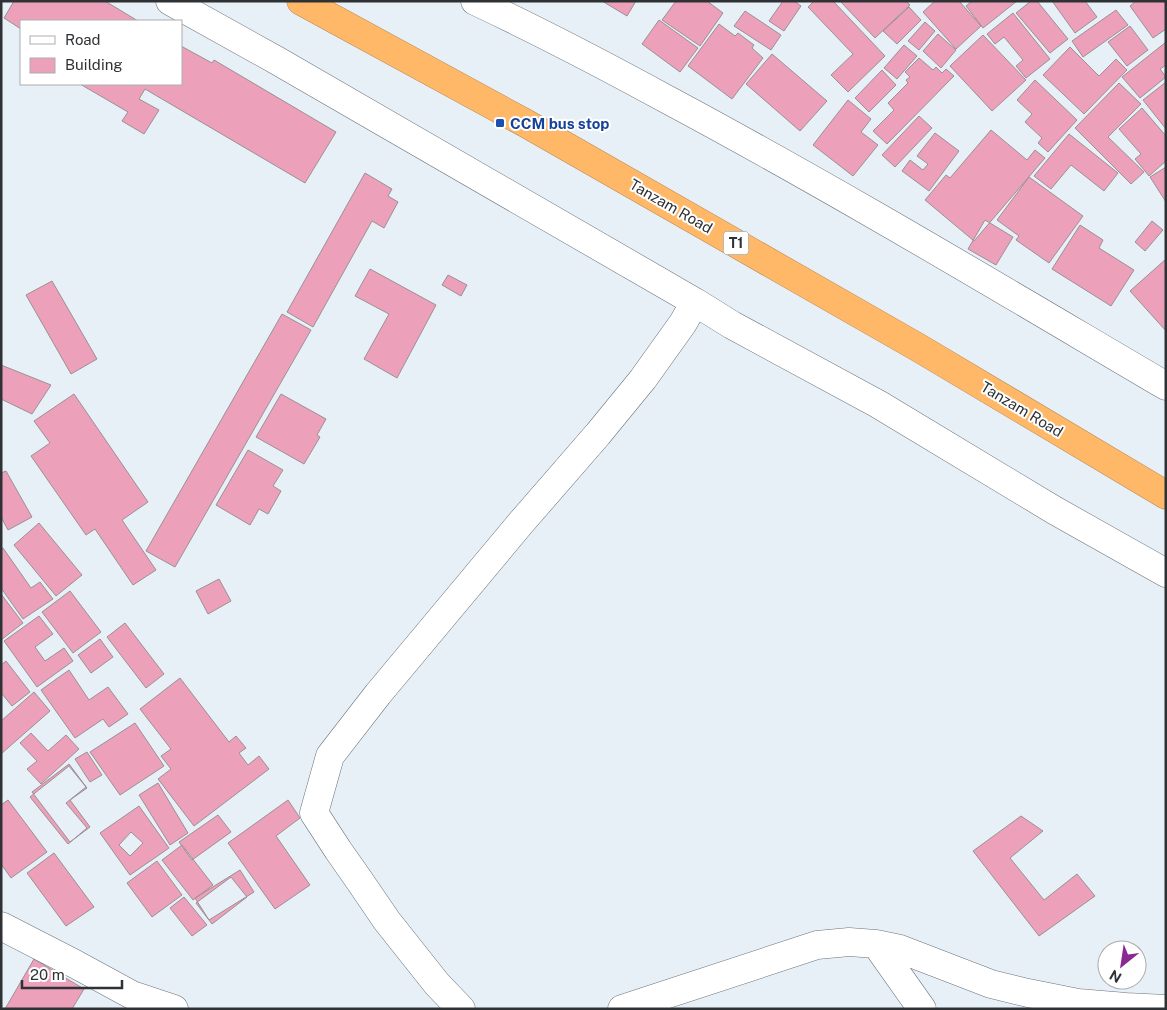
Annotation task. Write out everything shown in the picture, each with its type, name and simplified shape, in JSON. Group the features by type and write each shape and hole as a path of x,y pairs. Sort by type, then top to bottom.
{"highway":[{"name":"Tanzam Road","path":"301,1 527,124 919,348 1166,495"}],"street":[{"path":"170,1 276,60 732,325 878,404 1054,510 1166,573"},
{"path":"475,1 609,68 754,146 1166,386"},
{"path":"461,1009 437,984 387,921 314,813 330,756 378,694 643,379 683,323 695,302"},
{"path":"1,926 132,995 174,1009"},
{"path":"622,1009 817,945 849,942 876,944 900,950 991,984 1028,993 1078,1003 1166,1008"},
{"path":"876,944 922,1009"}],"building":[{"path":"14,1 105,1 136,20 20,20 20,28 4,18"},
{"path":"602,1 636,1 627,16"},
{"path":"676,1 707,1 723,13 700,46 662,20"},
{"path":"783,1 794,1 801,6 784,31 769,21"},
{"path":"814,1 833,1 885,56 848,92 831,75 853,54 808,7"},
{"path":"840,1 906,1 910,5 875,38"},
{"path":"935,1 959,1 981,26 956,49 923,12"},
{"path":"972,1 1017,1 983,28 966,6"},
{"path":"1031,1 1037,1 1068,39 1050,53 1016,13"},
{"path":"1052,1 1085,1 1097,17 1075,33"},
{"path":"1136,1 1166,1 1166,29 1153,38 1130,6"},
{"path":"909,7 921,20 897,44 883,31"},
{"path":"1116,10 1128,25 1083,57 1072,41"},
{"path":"745,11 781,35 771,50 734,26"},
{"path":"1013,13 1050,59 1026,78 1016,66 1023,60 1004,37 995,44 987,34"},
{"path":"659,20 698,48 680,72 642,44"},
{"path":"925,22 935,31 919,50 908,41"},
{"path":"719,24 735,36 738,33 754,45 752,48 763,58 732,99 688,66"},
{"path":"1130,26 1148,50 1127,66 1108,42"},
{"path":"938,34 956,50 941,68 923,51"},
{"path":"983,35 1026,80 992,111 950,66"},
{"path":"1166,42 1166,65 1160,69 1166,77 1140,98 1122,77"},
{"path":"904,45 917,56 897,79 884,68"},
{"path":"182,47 212,63 214,60 336,132 305,183 145,89 139,99 159,110 144,134 122,121 128,112 82,85 182,85"},
{"path":"1070,47 1099,76 1116,59 1127,70 1084,114 1043,75"},
{"path":"772,54 827,101 800,131 746,84"},
{"path":"919,58 933,70 936,67 942,73 946,69 954,76 887,144 873,131 894,110 888,103 908,83 906,80 910,77 905,72"},
{"path":"882,70 896,85 869,112 855,98"},
{"path":"1035,80 1077,120 1048,152 1038,143 1042,138 1025,122 1032,114 1017,100"},
{"path":"1166,82 1166,129 1143,100"},
{"path":"1119,83 1141,104 1108,137 1144,172 1131,184 1075,128"},
{"path":"848,100 871,119 861,132 878,145 853,176 813,145"},
{"path":"1142,108 1166,136 1166,161 1149,176 1135,159 1141,154 1119,129"},
{"path":"919,116 932,128 895,167 882,155"},
{"path":"991,130 1027,160 1035,150 1045,158 974,241 925,200 946,175 950,178"},
{"path":"935,133 959,151 929,191 902,171 910,160 923,170 928,164 917,156"},
{"path":"1069,134 1118,173 1104,191 1071,165 1051,189 1034,176"},
{"path":"1166,167 1166,202 1150,177"},
{"path":"365,173 392,189 388,196 398,202 384,228 372,221 313,327 287,312"},
{"path":"1029,177 1083,216 1049,263 1016,240 1019,236 997,220"},
{"path":"985,220 1013,237 996,265 968,249"},
{"path":"1152,221 1163,230 1145,251 1135,242"},
{"path":"1080,225 1103,240 1099,248 1134,270 1111,306 1052,269"},
{"path":"1166,259 1166,331 1130,291"},
{"path":"370,269 436,305 397,378 364,359 389,314 355,296"},
{"path":"448,275 467,285 461,296 442,285"},
{"path":"52,281 97,359 71,374 26,295"},
{"path":"282,314 311,330 175,567 146,551"},
{"path":"1,365 51,385 32,414 1,399"},
{"path":"74,394 148,502 122,520 156,570 133,585 95,529 86,535 31,456 50,443 34,421"},
{"path":"281,394 326,419 317,435 320,437 304,464 256,437"},
{"path":"248,450 283,470 273,486 281,491 268,514 259,509 250,525 216,505"},
{"path":"6,471 32,517 8,530 1,517 1,473"},
{"path":"39,523 82,575 56,596 14,545"},
{"path":"3,548 31,588 40,582 53,599 23,619 1,588 1,549"},
{"path":"219,579 231,601 208,614 196,591"},
{"path":"70,591 101,632 73,653 42,612"},
{"path":"1,594 23,623 1,640"},
{"path":"39,616 53,634 35,647 45,661 64,648 73,661 37,687 4,641"},
{"path":"125,623 164,674 146,688 107,637"},
{"path":"100,639 113,657 91,673 78,655"},
{"path":"6,661 30,692 12,706 1,694 1,665"},
{"path":"69,670 89,700 108,687 128,714 109,727 103,719 75,738 41,690"},
{"path":"180,678 229,742 236,736 246,748 239,753 248,765 259,756 269,769 194,826 158,779 171,769 161,756 171,749 140,709"},
{"path":"34,692 50,711 1,754 1,721"},
{"path":"135,723 164,766 120,795 90,752"},
{"path":"31,733 48,751 66,735 79,749 41,784 27,769 37,761 20,743"},
{"path":"87,752 102,775 90,782 75,759"},
{"path":"69,764 87,788 70,800 90,827 70,842 32,792"},
{"path":"69,766 86,787 66,803 87,828 68,844 30,797"},
{"path":"158,783 188,833 170,845 139,795"},
{"path":"8,800 47,852 11,878 1,864 1,805"},
{"path":"288,800 300,818 276,836 310,885 275,909 228,843"},
{"path":"139,806 169,848 130,875 100,833","holes":["131,832 143,843 130,856 119,845"]},
{"path":"218,815 231,832 192,860 179,842"},
{"path":"1021,816 1043,831 1010,858 1044,900 1077,874 1095,896 1039,936 973,851"},
{"path":"182,845 213,885 193,900 162,860"},
{"path":"54,853 94,907 66,926 27,873"},
{"path":"157,861 182,895 152,917 127,883"},
{"path":"240,870 254,892 209,920 195,898"},
{"path":"231,877 247,897 212,924 196,903"},
{"path":"184,897 207,925 192,936 170,908"},
{"path":"34,959 84,989 72,1009 5,1009"}],"place":[{"name":"CCM bus stop","path":"500,123"}]}
